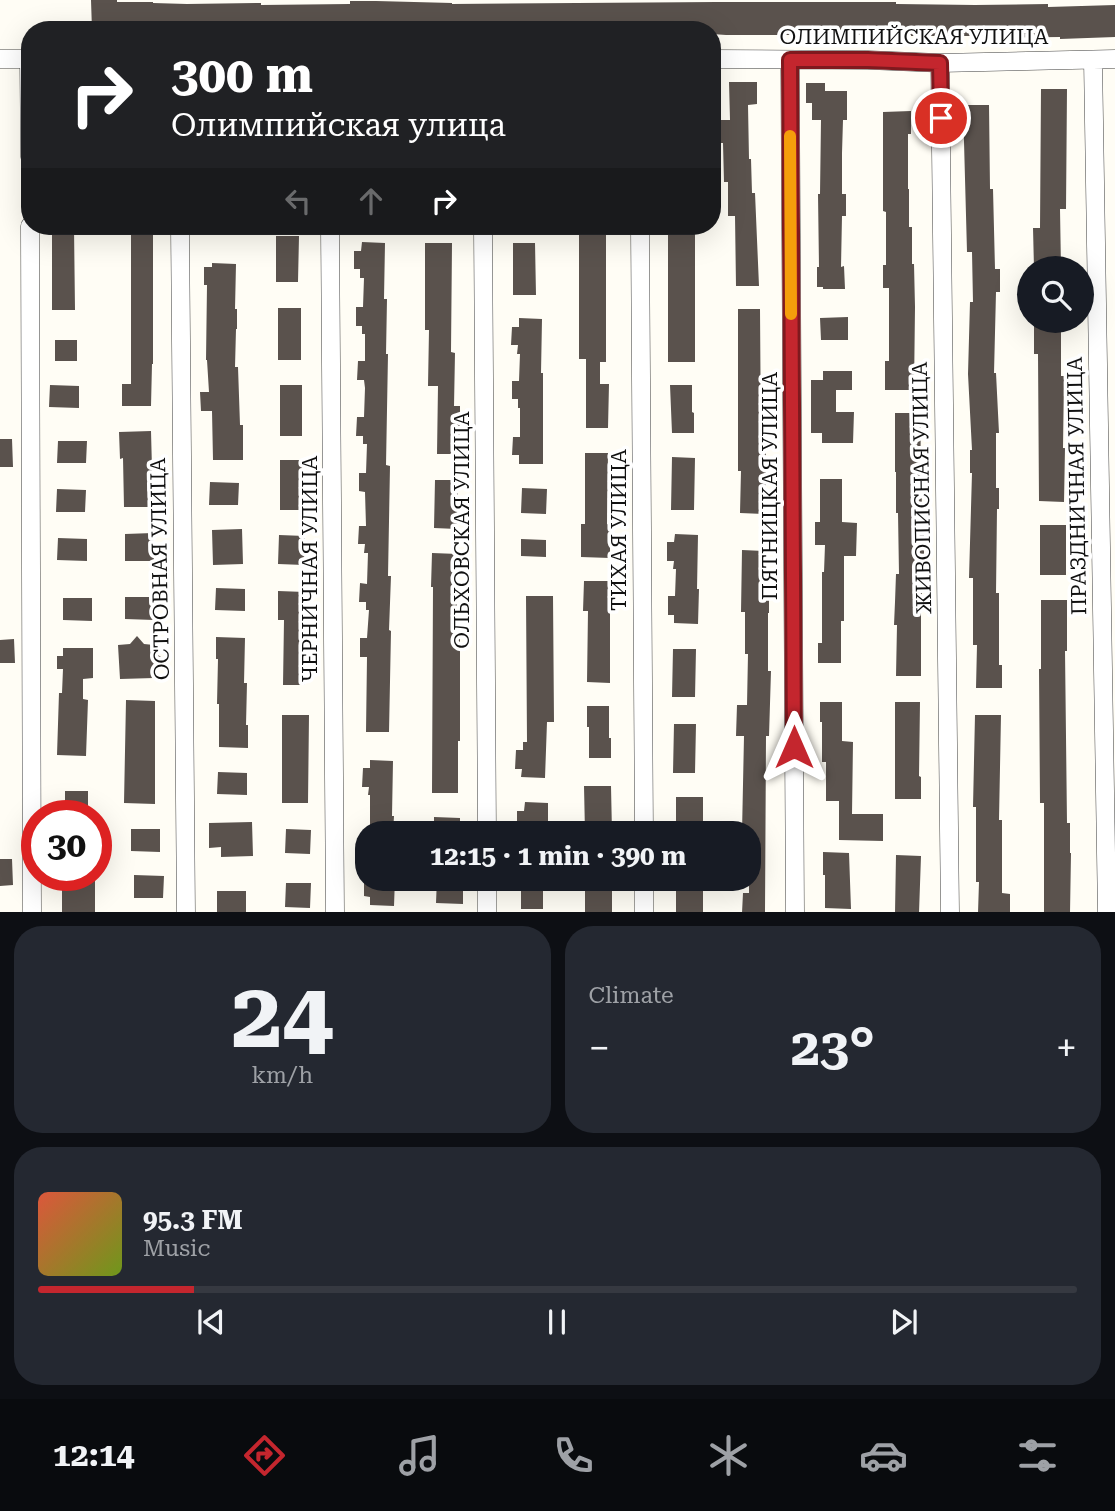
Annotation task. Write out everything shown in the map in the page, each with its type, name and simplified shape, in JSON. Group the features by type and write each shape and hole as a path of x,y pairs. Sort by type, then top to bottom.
{"street":[{"path":"0,59 21,59"},
{"name":"ОЛИМПИЙСКАЯ УЛИЦА","path":"721,59 940,63 1115,60"},
{"name":"ПЯТНИЦКАЯ УЛИЦА","path":"790,60 795,912"},
{"name":"ПРАЗДНИЧНАЯ УЛИЦА","path":"1093,60 1107,912"},
{"name":"ЖИВОПИСНАЯ УЛИЦА","path":"940,63 950,912"},
{"path":"30,235 32,912"},
{"name":"ОСТРОВНАЯ УЛИЦА","path":"180,235 186,912"},
{"name":"ЧЕРНИЧНАЯ УЛИЦА","path":"330,235 335,912"},
{"name":"ОЛЬХОВСКАЯ УЛИЦА","path":"483,235 487,821"},
{"name":"ТИХАЯ УЛИЦА","path":"640,235 644,821"},
{"path":"487,891 487,912"},
{"path":"644,891 644,912"}],"building":[{"path":"91,0 261,5 376,1 452,4 896,2 1048,4 1048,7 1115,5 1115,37 1060,39 911,35 726,35 721,35 721,21 92,21"},
{"path":"729,82 757,82 757,104 748,105 749,159 752,193 755,193 759,286 736,286 735,216 728,216 728,182 724,182 721,143 721,120 730,120"},
{"path":"806,83 825,83 825,91 847,91 847,120 843,120 842,153 842,194 846,194 846,216 842,216 841,267 844,266 845,289 817,287 821,120 812,120 812,103 806,103"},
{"path":"1041,89 1067,89 1066,209 1060,209 1061,256 1034,256 1033,228 1040,228"},
{"path":"963,105 989,105 995,269 1000,269 1000,292 996,292 994,373 999,433 996,433 996,488 999,488 999,509 996,593 999,593 999,665 1002,665 1002,688 976,688 977,645 973,645 973,578 969,578 972,450 968,374 970,302 973,302 972,252 967,252"},
{"path":"911,111 911,134 908,134 908,189 914,264 914,390 885,390 885,361 889,361 889,288 883,288 886,212 883,211 883,112"},
{"path":"52,235 74,235 75,310 52,310"},
{"path":"131,235 153,235 151,406 122,406 122,384 131,384"},
{"path":"579,235 606,235 606,362 600,362 600,384 609,384 608,428 586,428 586,359 579,359"},
{"path":"668,235 695,235 695,362 668,362"},
{"path":"276,236 299,236 298,282 276,282"},
{"path":"362,242 385,243 384,299 387,299 388,354 386,465 390,466 388,576 391,576 389,732 366,732 367,657 360,657 360,638 367,638 369,610 366,610 366,602 359,602 360,583 367,584 368,553 364,553 365,544 358,544 359,526 366,526 365,492 359,491 359,473 366,473 367,444 363,444 363,436 356,436 357,417 364,417 364,380 357,380 358,361 365,361 365,334 362,334 362,326 356,326 356,307 363,307 364,278 360,278 360,269 354,269 354,251 361,251"},
{"path":"425,243 452,243 451,352 455,353 454,406 460,406 460,454 437,454 438,386 428,386 429,330 425,330"},
{"path":"513,243 535,243 536,295 513,295"},
{"path":"212,263 236,264 235,367 238,367 240,425 243,425 243,460 213,460 212,411 201,411 200,392 209,392 206,360 207,285 204,285 204,267 212,267"},
{"path":"278,308 301,308 301,360 278,360"},
{"path":"738,309 760,309 761,448 766,448 766,514 740,513"},
{"path":"848,317 848,340 821,340 820,318"},
{"path":"519,318 542,319 543,464 519,464 519,455 512,455 513,437 520,437 520,408 518,399 512,399 512,381 519,381 520,354 517,354 518,345 511,345 512,327 519,327"},
{"path":"1034,333 1061,333 1061,376 1064,376 1064,502 1039,501 1038,354 1034,354"},
{"path":"55,340 77,340 77,361 55,361"},
{"path":"823,371 852,371 852,390 836,390 836,412 854,412 853,443 822,443 822,433 811,433 811,380 823,380"},
{"path":"50,385 79,386 79,408 49,407"},
{"path":"280,385 302,385 302,436 280,436"},
{"path":"670,385 692,385 694,433 672,433"},
{"path":"895,413 921,413 920,491 924,566 921,597 921,676 896,676 897,625 894,625 896,574 899,574"},
{"path":"151,431 153,507 124,507 123,458 120,459 119,432"},
{"path":"0,439 12,439 13,467 0,467"},
{"path":"58,441 87,441 86,463 57,463"},
{"path":"585,453 608,453 607,524 610,525 610,558 581,557 581,524 585,524"},
{"path":"672,457 695,458 694,510 671,510"},
{"path":"280,460 302,460 303,510 280,510"},
{"path":"820,479 842,479 842,522 857,523 856,556 844,556 841,663 818,663 818,643 822,643 822,572 825,545 815,545 815,522 820,522"},
{"path":"435,480 458,480 457,529 434,528"},
{"path":"210,482 239,483 238,505 209,505"},
{"path":"522,488 547,489 546,514 521,513"},
{"path":"57,489 86,490 85,512 56,512"},
{"path":"1040,525 1066,525 1066,575 1040,575"},
{"path":"242,529 243,564 213,565 212,530"},
{"path":"153,533 154,561 125,561 125,534"},
{"path":"675,534 698,535 698,624 674,623 674,615 668,615 668,596 675,596 676,569 673,569 674,561 667,561 667,542 674,542"},
{"path":"279,535 305,536 304,565 278,564"},
{"path":"58,538 87,539 87,561 57,560"},
{"path":"521,539 546,540 546,557 521,556"},
{"path":"742,550 764,551 764,594 769,594 768,671 771,671 769,736 766,736 765,912 742,912 743,893 761,891 761,821 742,821 744,736 736,736 737,705 747,705 745,612 741,612"},
{"path":"432,553 458,554 458,793 432,793"},
{"path":"584,581 613,581 610,683 587,682 588,611 583,611"},
{"path":"216,588 245,589 245,611 215,610"},
{"path":"278,591 305,592 305,685 283,685 284,620 278,620"},
{"path":"526,596 553,596 554,722 547,722 545,778 521,777 522,769 515,769 516,750 523,750 523,742 527,742"},
{"path":"125,597 155,597 154,620 125,619"},
{"path":"63,598 92,598 92,621 63,620"},
{"path":"1041,600 1067,600 1065,651 1067,823 1070,823 1071,853 1070,912 1044,912 1044,803 1040,803"},
{"path":"137,636 144,644 154,645 155,653 164,659 156,666 154,678 120,679 118,645 130,644"},
{"path":"216,637 245,638 244,683 247,683 248,748 219,747"},
{"path":"14,639 15,663 0,663 0,640"},
{"path":"63,648 93,648 93,678 83,679 83,699 88,700 86,756 57,755 59,693 62,693 63,669 57,669 57,656 63,656"},
{"path":"673,649 696,649 695,697 672,697"},
{"path":"126,700 155,701 155,804 124,803"},
{"path":"820,702 842,702 842,741 853,742 852,814 883,814 883,841 839,840 839,801 826,801 826,762 822,762"},
{"path":"895,702 920,702 921,799 895,799"},
{"path":"587,706 609,706 611,758 589,758"},
{"path":"282,715 309,715 308,803 282,803"},
{"path":"975,715 1001,715 999,820 1002,820 1002,893 1010,894 1010,912 978,912 976,807 973,807"},
{"path":"674,724 696,724 695,773 673,773"},
{"path":"370,760 393,761 394,821 370,821 369,787 362,787 363,768 370,768"},
{"path":"218,772 247,773 247,795 217,794"},
{"path":"584,786 611,786 612,821 585,821"},
{"path":"65,791 88,791 88,800 65,800"},
{"path":"676,797 703,797 703,821 676,821"},
{"path":"525,802 548,803 548,821 517,821 517,811 524,811"},
{"path":"434,817 460,818 460,821 434,821"},
{"path":"252,822 253,856 221,857 221,847 209,848 209,823"},
{"path":"131,829 160,829 160,852 131,851"},
{"path":"286,829 311,830 310,854 285,853"},
{"path":"823,852 849,853 851,909 825,908"},
{"path":"896,855 921,856 919,912 895,912"},
{"path":"0,859 12,859 13,885 0,886"},
{"path":"134,875 164,876 163,898 134,898"},
{"path":"286,883 311,883 310,908 285,907"},
{"path":"62,891 95,891 95,912 62,912"},
{"path":"217,891 246,891 246,912 217,912"},
{"path":"364,891 395,891 394,906 370,905 370,897 364,896"},
{"path":"436,891 463,891 463,904 436,903"},
{"path":"521,891 543,891 543,909 521,909"},
{"path":"585,891 612,891 612,912 585,912"},
{"path":"676,891 703,891 703,912 676,912"}],"slow traffic":[{"path":"790,136 791,314"}],"route":[{"path":"794,747 790,60 940,63 941,118"}]}
